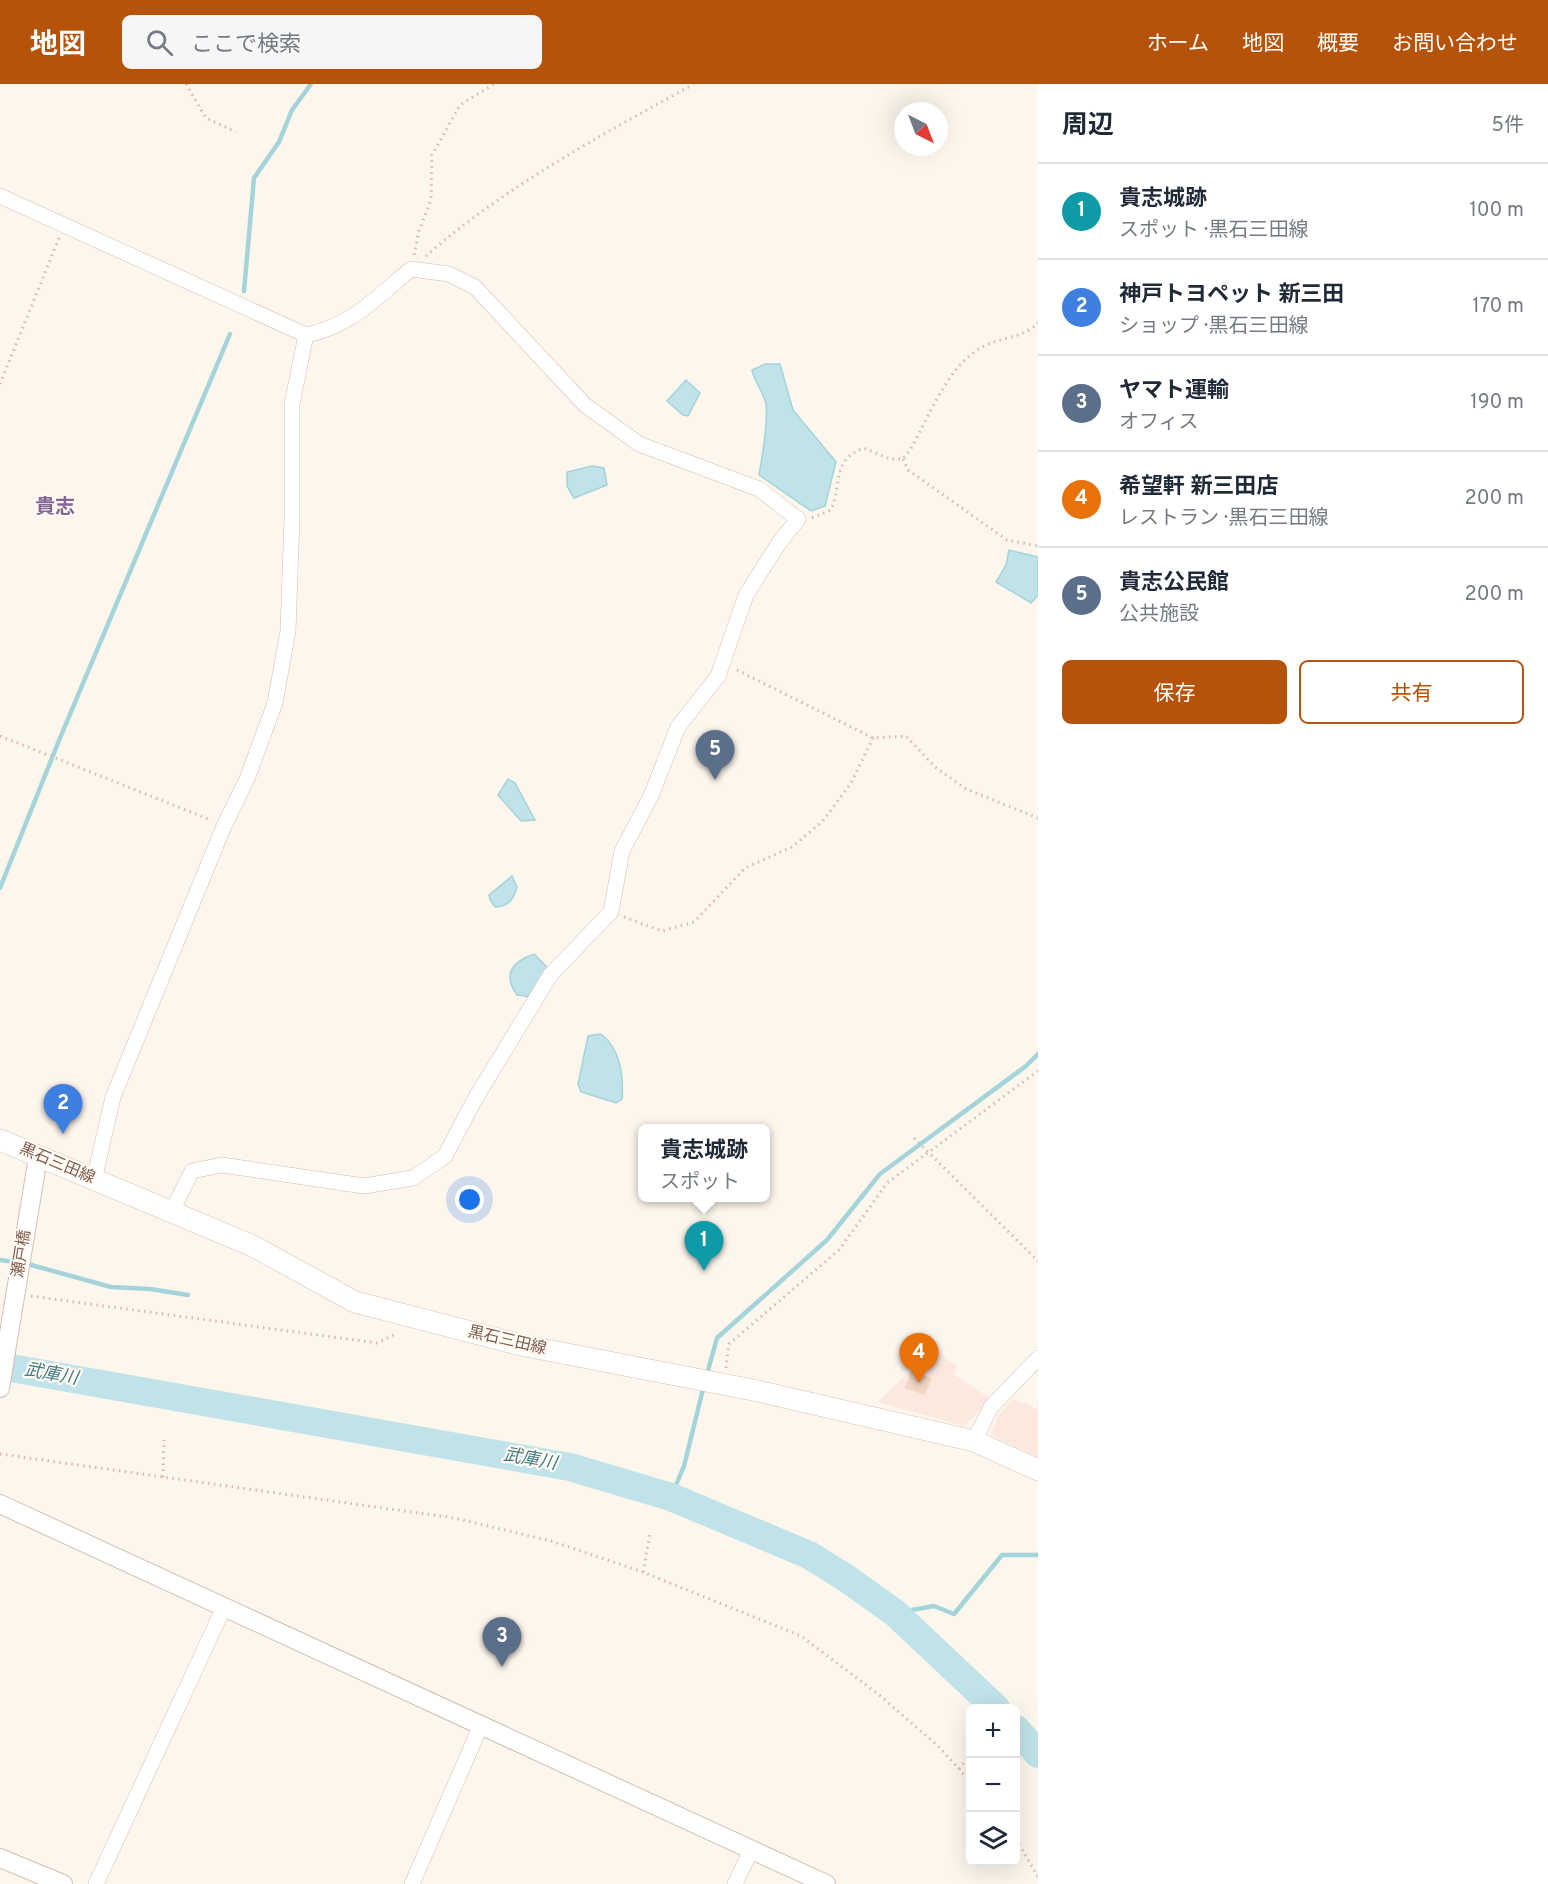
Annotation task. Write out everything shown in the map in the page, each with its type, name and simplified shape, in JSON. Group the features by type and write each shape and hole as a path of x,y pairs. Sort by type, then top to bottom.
{"main road":[{"name":"黒石三田線","path":"0,1140 253,1246 355,1302 421,1321 521,1345 722,1384 974,1441 1038,1470"}],"street":[{"path":"0,196 306,335 330,330 341,324 364,309 411,269 449,274 475,287 585,405 639,444 759,489 798,519 779,543 746,595 718,676 678,727 651,796 622,851 611,912 551,974 475,1099 445,1156 413,1178 364,1186 222,1165 192,1171 171,1213"},
{"path":"94,1180 113,1097 224,825 247,779 275,703 288,631 292,519 292,404 306,335"},
{"name":"瀬戸橋","path":"0,1388 38,1157"},
{"path":"974,1441 991,1407 1038,1358"},
{"path":"0,1504 826,1884"},
{"path":"96,1884 224,1607"},
{"path":"411,1884 481,1725"},
{"path":"735,1884 751,1850"},
{"path":"0,1858 63,1884"}],"path":[{"path":"186,84 206,118 236,132"},
{"path":"411,269 419,231 431,200 432,154 460,105 494,84"},
{"path":"411,269 465,221 527,178 694,84"},
{"path":"0,384 65,226"},
{"path":"903,459 956,370 983,346 1030,331 1038,323"},
{"path":"798,519 815,518 831,510 841,467 848,454 864,448 890,459 903,459"},
{"path":"903,459 908,470 1006,540 1038,546"},
{"path":"722,663 873,738 906,736 935,766 966,789 1038,818"},
{"path":"0,736 224,825"},
{"path":"611,912 662,931 694,922 745,868 792,847 823,820 851,783 873,738"},
{"path":"722,1384 729,1344 839,1251 887,1183 1038,1071"},
{"path":"914,1138 1038,1261"},
{"path":"15,1293 377,1343 421,1321"},
{"path":"163,1477 164,1440"},
{"path":"0,1454 454,1518 550,1540 643,1572 801,1636 878,1694 938,1746 966,1776"},
{"path":"643,1572 650,1534"},
{"path":"960,1769 968,1758"},
{"path":"1020,1846 1038,1877"}],"shaded area":[{"path":"934,1348 957,1367 953,1374 991,1399 964,1426 878,1402"},
{"path":"1013,1399 1038,1410 1038,1458 991,1434 998,1416"}],"water":[{"path":"765,364 780,364 793,410 836,462 825,506 811,511 759,475 766,404 752,370"},
{"path":"686,380 700,393 688,416 683,415 667,401"},
{"path":"592,466 604,468 607,485 574,498 567,486 567,472"},
{"path":"1009,550 1038,557 1038,595 1031,603 996,582 1006,565"},
{"path":"508,779 515,783 535,820 521,821 498,795"},
{"path":"512,876 517,887 512,898 507,904 495,907 489,895"},
{"path":"534,954 548,968 531,997 517,995 510,981 512,970 520,961"},
{"path":"601,1034 613,1047 619,1063 622,1099 616,1103 581,1092 578,1084 588,1036"}],"building":[{"path":"911,1371 932,1378 925,1395 905,1388"}],"waterway":[{"path":"244,291 254,178 279,142 292,110 311,84"},
{"path":"0,888 60,738 230,334"},
{"path":"707,1374 717,1338 827,1240 880,1174 1026,1066 1038,1054"},
{"path":"0,1260 15,1262"},
{"path":"24,1263 111,1287 150,1289 188,1295"},
{"name":"武庫川","path":"0,1366 570,1467 671,1497 809,1555 846,1578 895,1613 992,1704"},
{"path":"671,1497 684,1466 704,1385"},
{"path":"895,1613 934,1606 954,1614 1002,1555 1038,1555"},
{"name":"武庫川","path":"1020,1734 1038,1754"}],"place":[{"name":"貴志公民館","path":"715,780"},
{"name":"神戸トヨペット 新三田","path":"63,1134"},
{"name":"貴志城跡","path":"704,1271"},
{"name":"希望軒 新三田店","path":"919,1383"},
{"name":"ヤマト運輸","path":"502,1667"}],"district":[{"name":"貴志","path":"55,508"}]}
